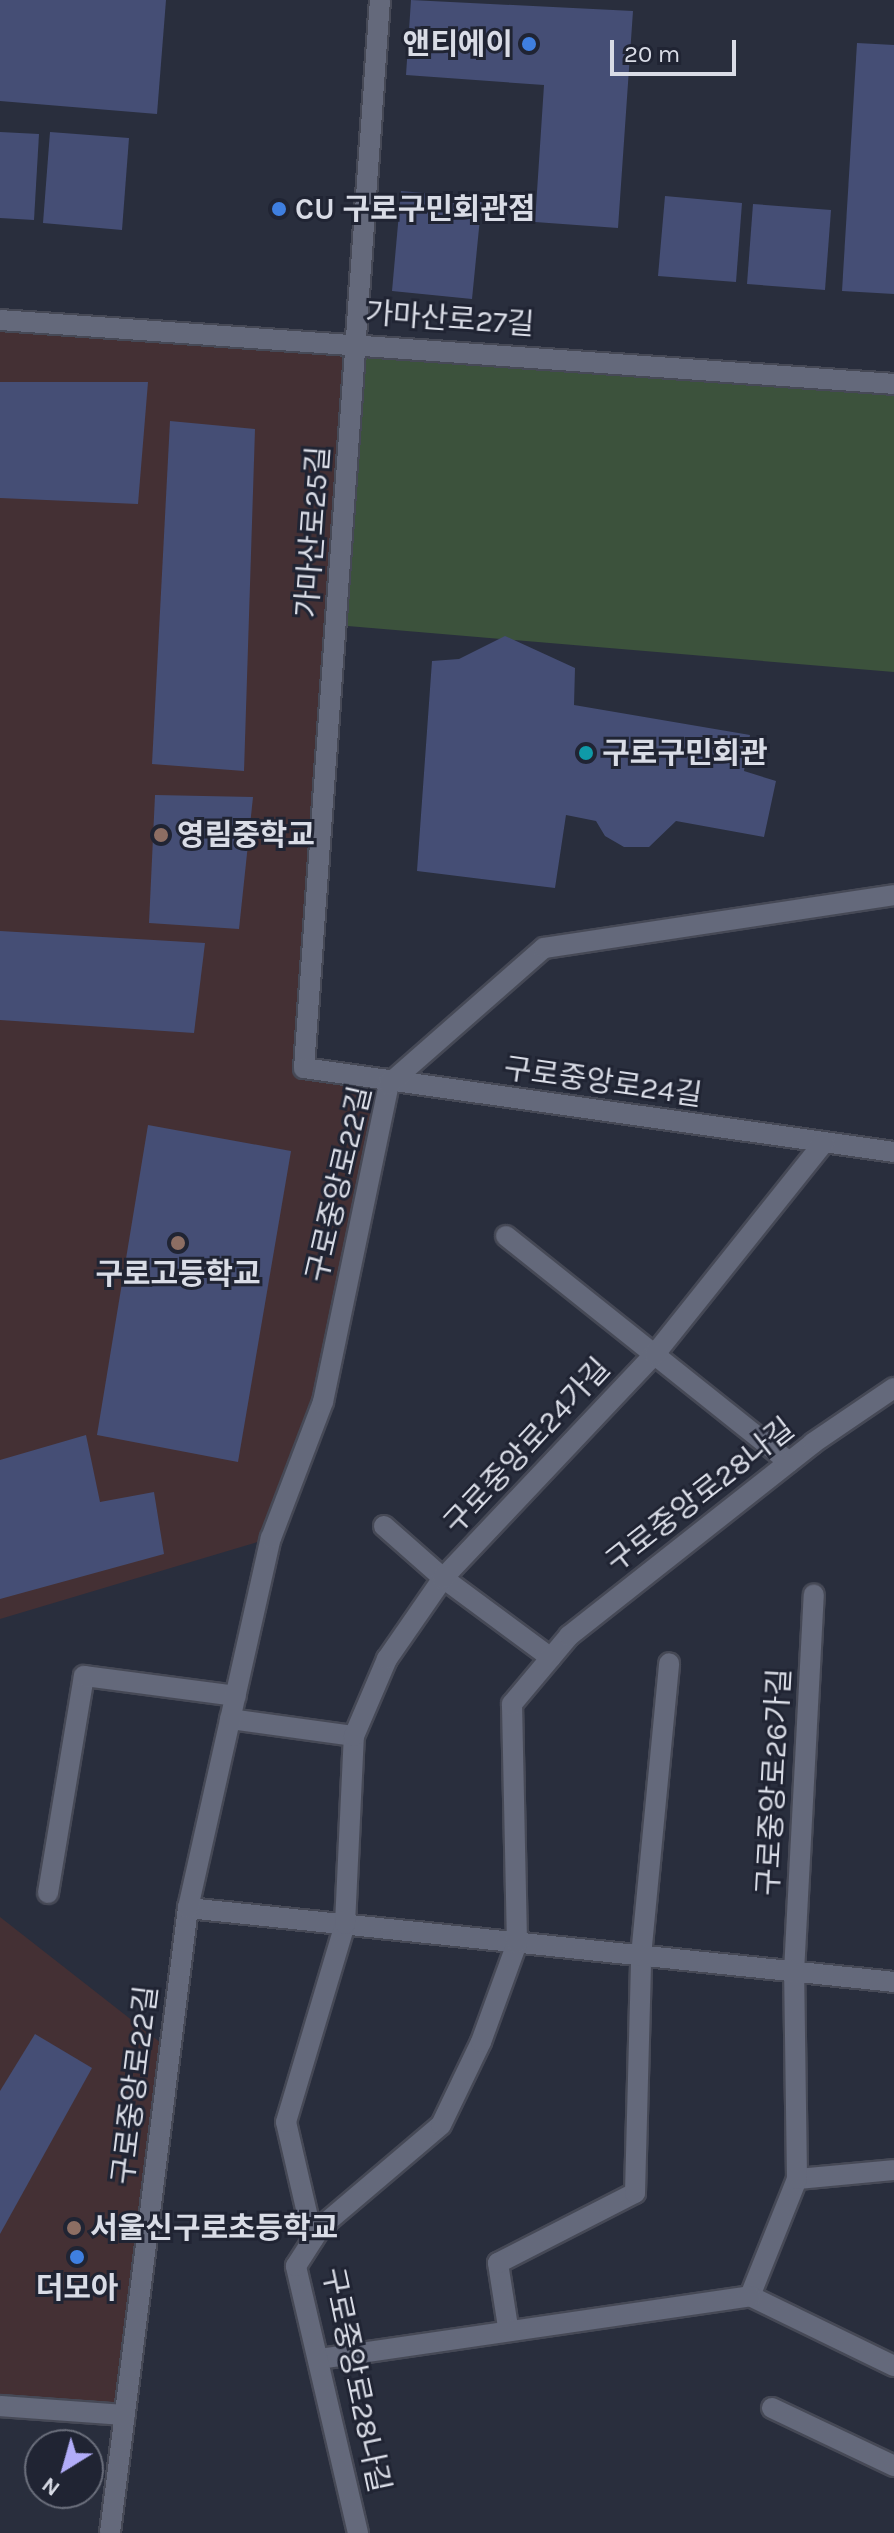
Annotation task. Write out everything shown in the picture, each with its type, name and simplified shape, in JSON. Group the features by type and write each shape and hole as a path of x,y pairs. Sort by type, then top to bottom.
{"street":[{"name":"가마산로25길","path":"304,1068 380,0"},
{"name":"가마산로27길","path":"0,320 357,342 894,384"},
{"name":"구로중앙로22길","path":"110,2533 188,1908 271,1538 323,1402 389,1084 544,948 894,895"},
{"name":"구로중앙로24길","path":"304,1068 389,1084 894,1152"},
{"name":"구로중앙로24가길","path":"345,1924 354,1736 387,1659 443,1578 655,1354 824,1142"},
{"name":"구로중앙로24가길","path":"506,1236 789,1462"},
{"name":"구로중앙로28나길","path":"358,2533 296,2266 313,2239 441,2125 481,2042 517,1943 512,1704 569,1636 789,1462 894,1388"},
{"name":"구로중앙로24가길","path":"384,1526 443,1578"},
{"path":"443,1578 551,1658"},
{"name":"구로중앙로26가길","path":"797,2179 794,1972 814,1595"},
{"path":"508,2327 498,2263 635,2193 641,1956 669,1663"},
{"path":"48,1893 84,1676 236,1696"},
{"path":"230,1719 354,1736"},
{"path":"188,1908 894,1982"},
{"path":"313,2239 286,2122 345,1924"},
{"path":"750,2296 797,2179 894,2170"},
{"path":"320,2359 508,2327 750,2296 891,2356"},
{"path":"0,2406 125,2415"},
{"path":"772,2408 894,2466"}],"shaded area":[{"path":"0,320 357,342 304,1068 389,1084 323,1402 271,1538 0,1619"},
{"name":"서울신구로초등학교","path":"0,1917 170,2050 125,2415 0,2406"}],"green space":[{"path":"357,342 894,384 894,672 336,625"}],"building":[{"path":"0,0 166,0 157,114 0,101"},
{"path":"411,0 633,11 618,228 535,222 544,85 406,75"},
{"path":"857,43 894,45 894,294 842,291"},
{"path":"0,132 39,134 34,220 0,218"},
{"path":"50,132 129,138 122,230 43,223"},
{"path":"401,191 482,198 472,299 392,291"},
{"path":"665,196 742,203 736,282 658,276"},
{"path":"753,204 831,210 825,290 747,284"},
{"path":"0,382 148,382 138,504 0,498"},
{"path":"170,421 255,429 244,771 152,764"},
{"name":"구로구민회관","path":"505,636 575,668 574,705 750,735 744,771 776,781 764,837 676,821 649,847 624,847 605,836 596,821 566,815 555,888 417,871 432,661 459,659"},
{"path":"155,795 253,797 239,929 149,923"},
{"path":"0,931 205,943 194,1033 0,1020"},
{"path":"148,1125 291,1151 238,1462 97,1435"},
{"path":"86,1435 100,1502 154,1492 164,1554 0,1599 0,1460"},
{"path":"35,2034 92,2068 0,2234 0,2091"}],"place":[{"name":"앤티에이","path":"529,44"},
{"name":"CU 구로구민회관점","path":"279,209"},
{"name":"구로구민회관","path":"586,753"},
{"name":"영림중학교","path":"161,835"},
{"name":"구로고등학교","path":"178,1243"},
{"name":"서울신구로초등학교","path":"74,2228"},
{"name":"더모아","path":"77,2257"}]}
